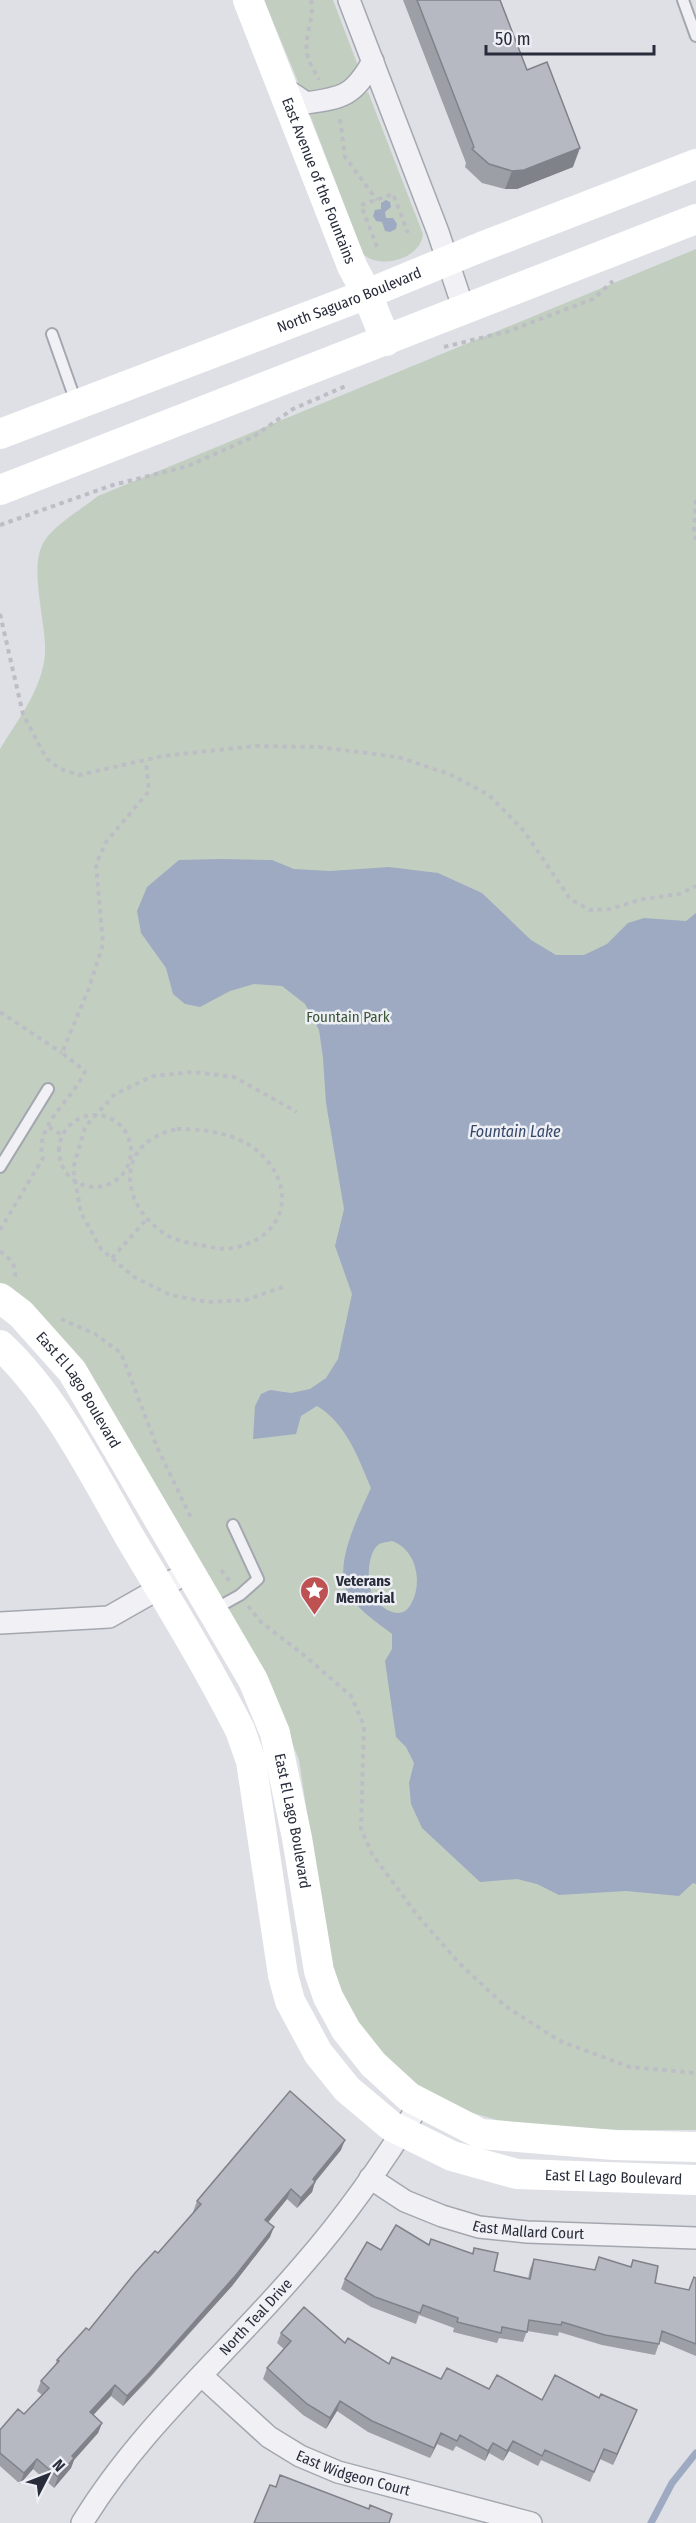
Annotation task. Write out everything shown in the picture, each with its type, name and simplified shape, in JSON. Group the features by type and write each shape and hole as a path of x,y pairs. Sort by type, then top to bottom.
{"street":[{"name":"East Avenue of the Fountains","path":"248,0 352,266 367,294 386,341"},
{"path":"349,0 438,232 464,310"},
{"name":"East Avenue of the Fountains","path":"281,86 306,103 331,100 352,91 362,80 373,61"},
{"name":"North Saguaro Boulevard","path":"0,434 367,294 696,164"},
{"path":"0,490 696,219"},
{"name":"East El Lago Boulevard","path":"7,1289 21,1314 72,1371 253,1680 275,1733 297,1838 319,1971 328,1997 346,2030 373,2064 409,2097 481,2134 614,2145 696,2146"},
{"name":"East El Lago Boulevard","path":"0,1345 37,1385 97,1480 240,1730 251,1761 283,1975 290,2001 318,2053 347,2089 391,2126 402,2132 452,2156 517,2174 696,2181"},
{"path":"0,1623 109,1617 190,1571"},
{"path":"283,1975 319,1971"},
{"name":"North Teal Drive","path":"82,2523 100,2494 138,2445 303,2266 349,2209 420,2103"},
{"name":"East Mallard Court","path":"370,2178 405,2201 442,2216 479,2227 527,2232 696,2238"},
{"name":"East Widgeon Court","path":"202,2376 269,2437 300,2456 338,2472 531,2523"}],"lane":[{"path":"683,0 696,36"},
{"path":"52,334 77,405"},
{"path":"0,1167 48,1089"},
{"path":"213,1611 240,1595 258,1579 233,1525"}],"path":[{"path":"377,247 361,206 393,194 408,233"},
{"path":"441,348 509,331 593,299 621,274"},
{"path":"0,525 113,484 188,466 254,438 293,409 356,381"},
{"path":"696,500 694,529 696,540"},
{"path":"0,614 23,714 46,758 60,769 79,776 163,756 255,746 319,747 398,758 449,774 489,795 524,831 570,899 590,910 610,909 679,894 696,886"},
{"path":"62,1053 89,988 103,944 96,864 106,842 149,791 146,760"},
{"path":"0,1012 85,1071 49,1127 39,1146 43,1158 0,1230"},
{"path":"283,1287 246,1300 208,1302 170,1294 134,1277 101,1249 81,1213 73,1169 85,1128 115,1094 153,1076 193,1072 234,1077 261,1089 297,1112"},
{"path":"62,1135 59,1147 64,1170 75,1181 96,1187 108,1185 118,1179 130,1164 145,1143 159,1133 177,1129 215,1132 252,1147 266,1160 277,1175 283,1193 281,1212 272,1229 256,1241 238,1247 219,1249 190,1244 164,1234 139,1210 130,1192 130,1164 131,1149 129,1138 114,1120 97,1115 80,1118 69,1125 62,1135"},
{"path":"49,1127 62,1135"},
{"path":"112,1258 147,1219"},
{"path":"0,1251 8,1257 14,1266 16,1275 7,1289"},
{"path":"58,1318 95,1334 121,1353 157,1447 197,1531"},
{"path":"220,1569 261,1622 351,1696 364,1726 362,1829 372,1854 418,1916 459,1963 505,2006 560,2042 630,2067 696,2073"}],"green space":[{"path":"264,0 333,0 357,63 357,68 348,84 312,95 301,89"},
{"path":"368,92 423,234 421,243 408,256 389,261 370,259 363,254 310,115"},
{"name":"Fountain Park","path":"696,249 696,2130 622,2130 514,2125 466,2111 427,2092 387,2061 348,2008 328,1953 299,1760 266,1680 0,1284 0,749 28,704 43,667 45,641 38,579 40,551 50,534 70,516 98,496"}],"water":[{"path":"386,200 390,202 391,207 385,212 386,218 393,218 397,224 396,229 390,232 385,231 382,222 376,221 373,216 375,210 381,209 381,203"},
{"name":"Fountain Lake","path":"179,860 272,860 294,869 330,871 389,867 438,873 482,893 531,940 556,955 584,955 607,944 628,923 644,918 686,921 696,913 696,1884 693,1883 679,1896 626,1891 559,1895 537,1884 517,1879 480,1882 422,1828 411,1804 409,1783 414,1763 406,1747 396,1737 385,1661 392,1649 392,1634 359,1608 345,1586 343,1572 348,1543 371,1488 344,1432 327,1413 317,1406 301,1416 296,1434 253,1439 255,1406 261,1394 270,1390 291,1393 310,1389 326,1378 338,1359 352,1294 335,1246 344,1209 326,1103 319,1030 305,1004 282,986 254,984 230,991 200,1007 185,1004 173,994 166,968 141,933 137,911 147,887","holes":["392,1541 400,1545 412,1559 417,1587 407,1610 396,1613 385,1608 375,1599 369,1583 369,1568 374,1549 378,1545"]}],"building":[{"path":"417,0 500,0 527,70 547,62 580,148 524,170 512,171 489,164 472,149 474,147"},
{"path":"290,2091 345,2140 313,2179 315,2182 301,2198 291,2189 265,2220 274,2227 236,2275 150,2372 127,2396 115,2385 90,2412 102,2423 72,2456 74,2458 58,2477 37,2459 24,2473 0,2453 0,2430 18,2409 24,2414 49,2388 41,2381 59,2361 57,2360 86,2328 89,2330 135,2273 155,2251 158,2253 201,2204 197,2201"},
{"path":"396,2225 429,2245 431,2239 473,2254 474,2248 498,2253 494,2271 530,2279 534,2259 595,2270 599,2257 631,2267 633,2260 658,2266 655,2283 689,2290 694,2277 696,2278 696,2344 662,2331 659,2344 605,2335 562,2322 561,2325 529,2320 527,2332 502,2327 501,2333 457,2322 458,2318 423,2305 420,2313 375,2297 345,2279 367,2242 381,2250"},
{"path":"304,2307 345,2343 348,2338 389,2364 392,2357 441,2379 447,2368 489,2389 497,2375 542,2400 555,2375 599,2398 601,2394 637,2410 617,2454 604,2449 594,2472 545,2450 542,2456 513,2441 507,2451 493,2443 488,2451 460,2435 457,2441 441,2433 434,2448 372,2421 340,2401 330,2418 307,2404 267,2368 291,2341 281,2333"},
{"path":"280,2475 369,2509 370,2505 392,2514 389,2523 254,2523 270,2485 276,2487"}],"waterway":[{"path":"651,2523 672,2483 696,2453"}],"place":[{"name":"Veterans Memorial","path":"315,1616"}]}
